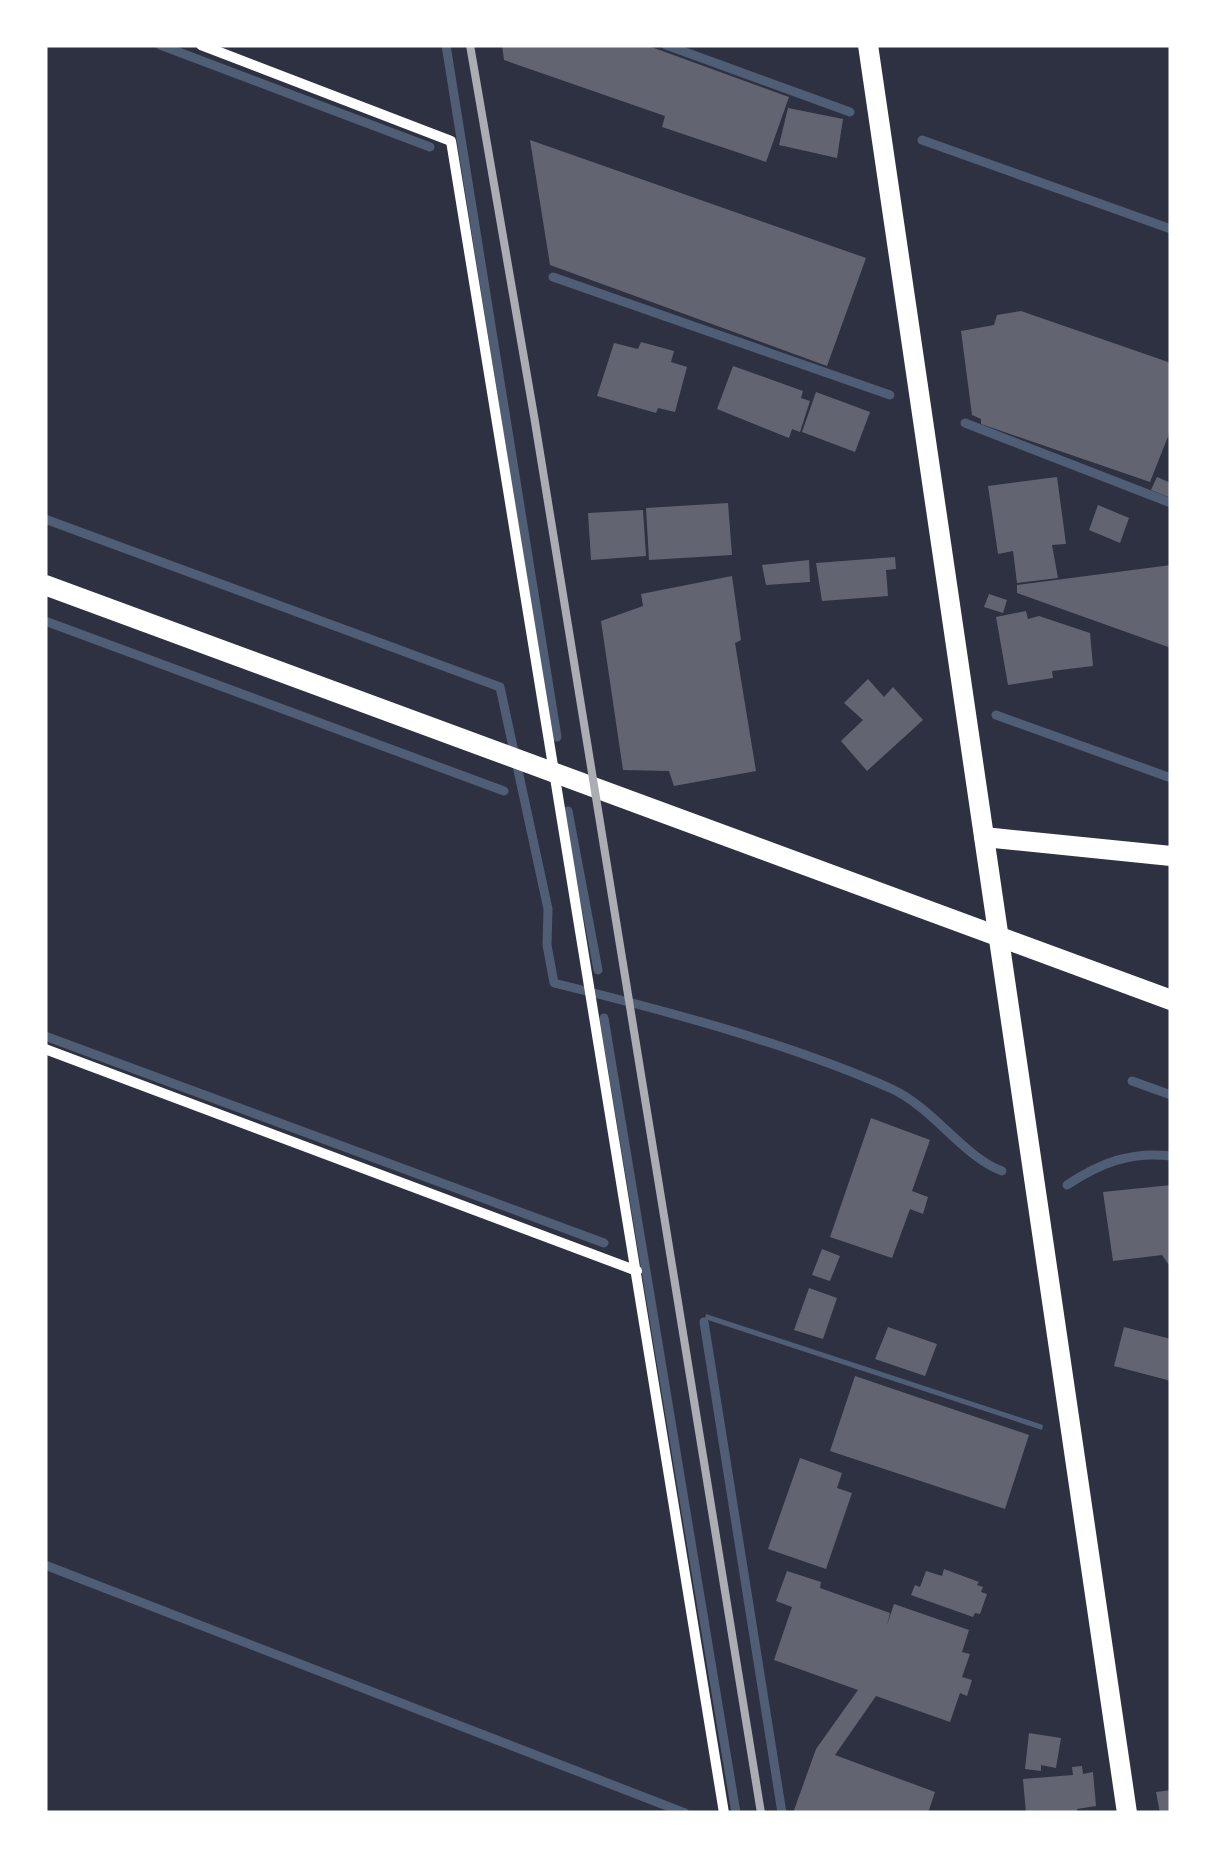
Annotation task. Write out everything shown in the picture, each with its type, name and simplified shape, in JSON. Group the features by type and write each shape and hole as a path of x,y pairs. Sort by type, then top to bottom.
{"main road":[{"path":"868,45 1127,1813"},
{"path":"45,585 1171,1000"},
{"path":"984,838 1171,856"}],"street":[{"path":"201,45 451,140 724,1813"},
{"path":"45,1050 638,1271"}],"water":[{"path":"706,1314 1043,1425 1042,1430 705,1319"}],"building":[{"path":"502,45 646,45 789,97 766,162 662,127 665,116 504,60"},
{"path":"788,108 843,119 837,158 779,145"},
{"path":"530,140 866,258 827,366 550,265"},
{"path":"1021,311 1171,363 1171,429 1150,482 981,424 981,419 972,415 961,331 994,325 997,315"},
{"path":"641,342 674,351 671,362 687,367 675,412 658,408 656,413 597,396 614,343 638,349"},
{"path":"733,366 803,391 801,398 810,401 800,432 792,429 789,438 717,409"},
{"path":"816,392 870,412 855,452 802,432"},
{"path":"1057,477 1066,544 1052,545 1058,578 1017,583 1013,551 998,554 988,486"},
{"path":"1157,477 1171,483 1171,498 1151,490"},
{"path":"728,503 732,555 649,560 646,508"},
{"path":"1098,505 1129,518 1120,543 1089,530"},
{"path":"643,510 646,556 591,560 588,513"},
{"path":"895,557 896,569 886,570 888,596 822,601 816,563"},
{"path":"809,560 810,582 766,585 762,565"},
{"path":"1171,565 1171,648 1017,593 1017,585"},
{"path":"732,576 741,640 735,643 756,771 674,786 669,771 623,770 601,621 643,606 641,594"},
{"path":"989,594 1007,600 1003,613 984,607"},
{"path":"1026,611 1028,619 1039,616 1090,633 1093,666 1052,671 1053,678 1008,685 996,617"},
{"path":"868,679 884,697 893,687 923,720 867,771 841,741 863,720 844,703"},
{"path":"871,1118 930,1140 912,1191 928,1197 923,1214 910,1209 892,1258 830,1237"},
{"path":"1171,1185 1171,1268 1162,1255 1113,1261 1103,1192"},
{"path":"822,1249 840,1256 830,1281 812,1275"},
{"path":"809,1288 837,1298 823,1339 794,1330"},
{"path":"888,1327 937,1344 925,1376 875,1359"},
{"path":"1124,1327 1171,1339 1171,1381 1114,1366"},
{"path":"855,1376 1029,1435 1005,1509 830,1451"},
{"path":"800,1458 842,1473 837,1488 852,1493 826,1569 768,1549"},
{"path":"944,1569 983,1587 981,1592 987,1594 980,1614 973,1617 911,1595 915,1585 920,1587 926,1571 942,1576"},
{"path":"787,1571 821,1582 820,1588 890,1613 887,1625 894,1604 969,1630 962,1652 970,1654 962,1677 972,1680 967,1696 960,1693 950,1722 876,1696 835,1755 935,1792 928,1813 793,1813 816,1749 858,1690 774,1660 792,1607 776,1601"},
{"path":"1029,1733 1061,1738 1056,1768 1041,1765 1041,1771 1025,1769"},
{"path":"1082,1766 1083,1774 1093,1772 1096,1806 1077,1809 1077,1813 1026,1813 1023,1779 1073,1775 1072,1767"},
{"path":"1171,1790 1171,1813 1160,1813 1156,1792"}],"waterway":[{"path":"160,45 430,147"},
{"path":"446,45 557,737"},
{"path":"666,45 850,112"},
{"path":"922,140 1171,229"},
{"path":"553,277 890,395"},
{"path":"965,423 1171,503"},
{"path":"45,519 500,687 548,909 547,945 554,983 725,1029 852,1072 907,1097 975,1155 1002,1171"},
{"path":"45,621 504,791"},
{"path":"996,715 1171,778"},
{"path":"568,811 598,970"},
{"path":"604,1018 736,1813"},
{"path":"45,1036 604,1243"},
{"path":"1132,1081 1171,1095"},
{"path":"1067,1185 1116,1160 1143,1155 1171,1156"},
{"path":"704,1322 782,1813"},
{"path":"45,1565 685,1813"}],"railway":[{"path":"470,45 761,1813"}]}
